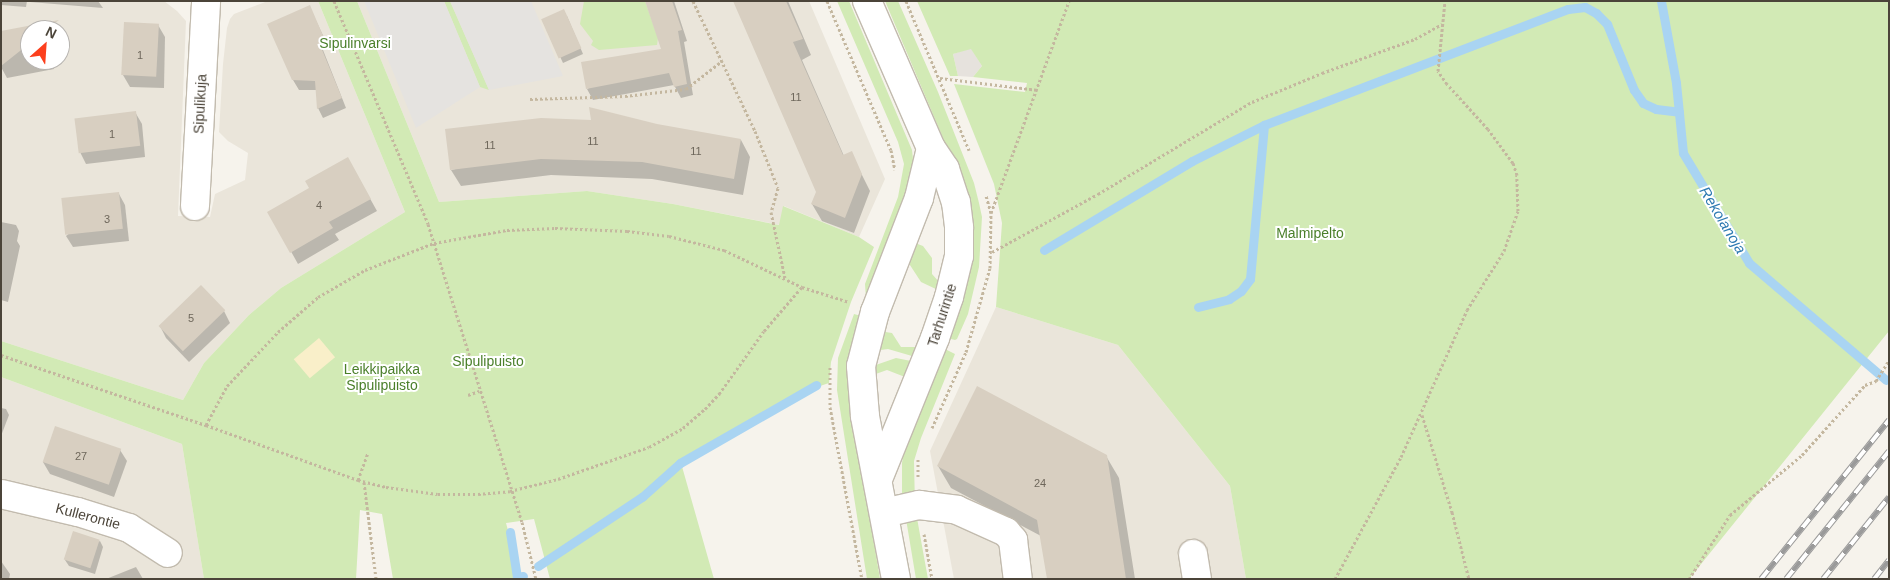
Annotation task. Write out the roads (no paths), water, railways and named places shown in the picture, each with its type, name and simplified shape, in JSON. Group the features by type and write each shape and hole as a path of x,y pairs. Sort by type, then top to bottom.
{"street":[{"name":"Sipulikuja","path":"195,206 206,1"},
{"name":"Tarhurintie","path":"868,1 931,148 945,169 956,202 959,256 949,298 935,338 878,479"},
{"path":"896,579 865,416 861,366 875,312 919,198 931,148"},
{"name":"Kullerontie","path":"1,494 78,512 129,528 168,553"},
{"path":"884,513 919,505 957,510 1006,532 1013,540 1018,579"}],"waterway":[{"name":"Rekolanoja","path":"1661,1 1676,83 1683,153 1749,263 1886,380"},
{"path":"1044,250 1192,161 1264,125 1568,9 1585,7 1596,13 1607,24 1634,90 1643,103 1656,109 1679,112"},
{"path":"1198,307 1229,299 1241,291 1250,279 1264,125"},
{"path":"538,566 642,497 680,463 816,385"},
{"path":"510,532 517,577 523,576"}],"railway":[{"path":"1761,579 1889,420"},
{"path":"1786,579 1889,451"},
{"path":"1823,579 1889,497"},
{"path":"1874,579 1889,560"}],"park label":[{"name":"Sipulinvarsi","path":"355,43"},
{"name":"Malmipelto","path":"1310,233"},
{"name":"Sipulipuisto","path":"488,361"},
{"name":"Leikkipaikka Sipulipuisto","path":"382,378"}]}
